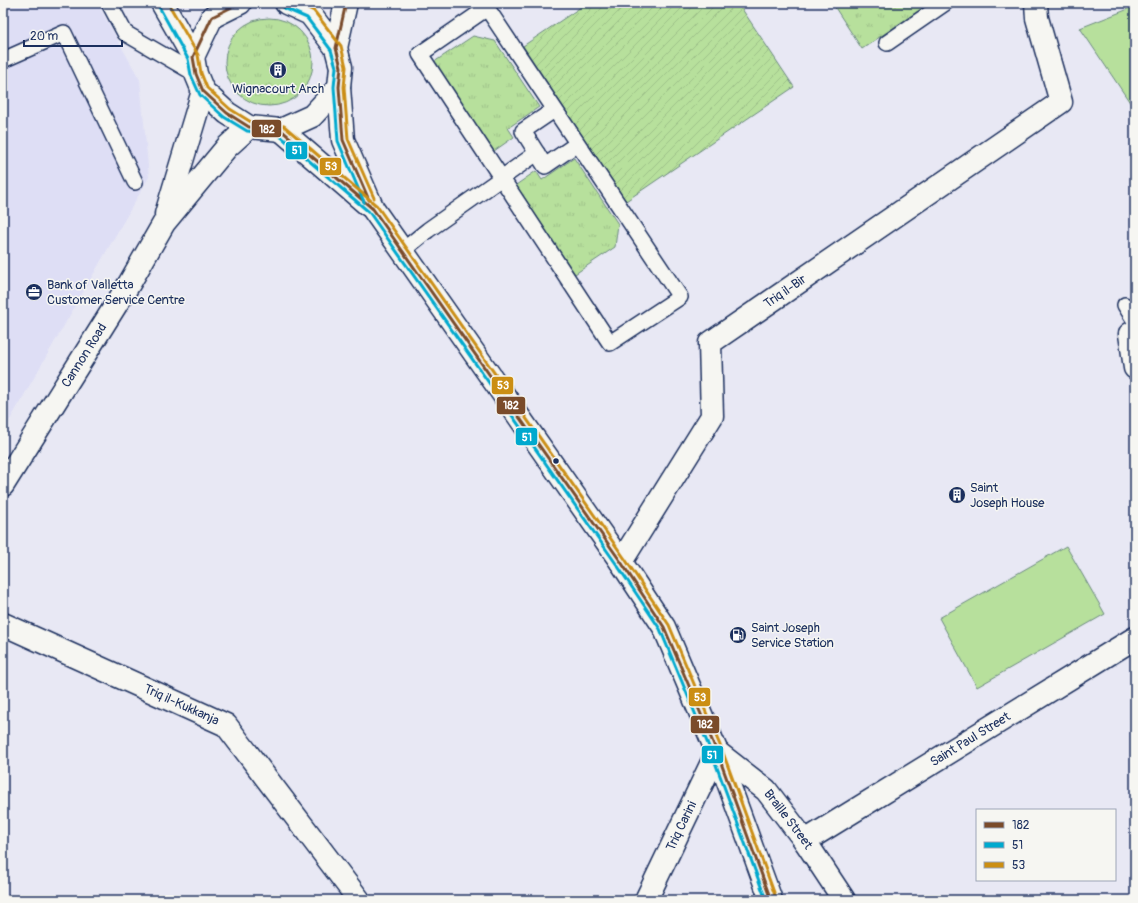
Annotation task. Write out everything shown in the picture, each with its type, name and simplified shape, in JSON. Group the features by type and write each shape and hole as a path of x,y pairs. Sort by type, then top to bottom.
{"main road":[{"path":"162,3 197,74 227,113 249,127 281,130 312,116 339,87"},
{"name":"Cannon Road","path":"164,223 197,74 212,17 240,3"},
{"path":"286,3 310,14 336,48 341,67 339,87 343,140 373,209 622,562 664,627 717,752 771,900"},
{"path":"336,48 346,3"},
{"name":"Triq il-Bir","path":"622,562 712,416 710,343 1061,102 1037,18 1036,3"},
{"name":"Cannon Road","path":"3,486 129,284 164,223 228,147 249,127"},
{"path":"281,130 373,209"},
{"path":"1133,329 1135,368"},
{"name":"Triq il-Kukkanja","path":"3,624 226,725 359,900"},
{"name":"Saint Paul Street","path":"805,841 1135,638"},
{"name":"Braille Street","path":"717,752 766,790 805,841 844,900"},
{"name":"Triq Carini","path":"646,900 717,752"}],"lane":[{"path":"109,3 125,33 197,74"},
{"path":"886,43 946,3"},
{"path":"485,6 554,110 680,297 610,343 420,54 485,6"},
{"path":"3,60 64,33 135,182"},
{"path":"554,110 523,131 545,166 577,144"},
{"path":"402,251 428,230 537,153"},
{"path":"1125,305 1133,329"}],"shaded area":[{"path":"3,3 97,3 140,80 149,177 3,432"}],"green space":[{"path":"587,3 738,3 794,87 626,201 523,46"},
{"path":"832,3 930,3 862,49"},
{"path":"1135,3 1135,110 1080,28 1126,10"},
{"path":"269,18 286,22 300,31 309,45 313,62 309,79 300,93 286,102 269,106 252,102 238,93 229,79 225,62 229,45 238,31 252,22"},
{"path":"473,36 495,41 539,107 508,128 514,137 494,151 434,62"},
{"path":"574,158 618,224 615,247 575,274 516,185 536,171 542,180"},
{"path":"1066,546 1105,614 977,687 939,618"}],"transit line":[{"name":"53","path":"168,3 198,55 201,73 207,88 230,109 251,122 284,126 377,206 625,559 669,625 722,750 776,898"},
{"name":"182","path":"240,3 212,17 193,57 196,74 203,91 227,113 249,127 281,130 373,209 621,562 664,627 717,752 771,900"},
{"name":"53","path":"298,3 314,11 341,46 346,67 344,87 348,139 374,198"},
{"name":"182","path":"346,3 336,48 341,67 339,87 343,140 369,200"},
{"name":"51","path":"158,5 188,59 191,75 200,95 224,117 247,131 279,135 369,212 617,565 660,629 712,754 766,900"},
{"name":"51","path":"284,8 307,18 331,50 336,67 334,87 338,141 364,202"}],"place":[{"name":"Wignacourt Arch","path":"278,70"},
{"name":"Bank of Valletta Customer Service Centre","path":"34,292"},
{"name":"Saint Joseph House","path":"957,495"},
{"name":"Saint Joseph Service Station","path":"738,635"}]}
